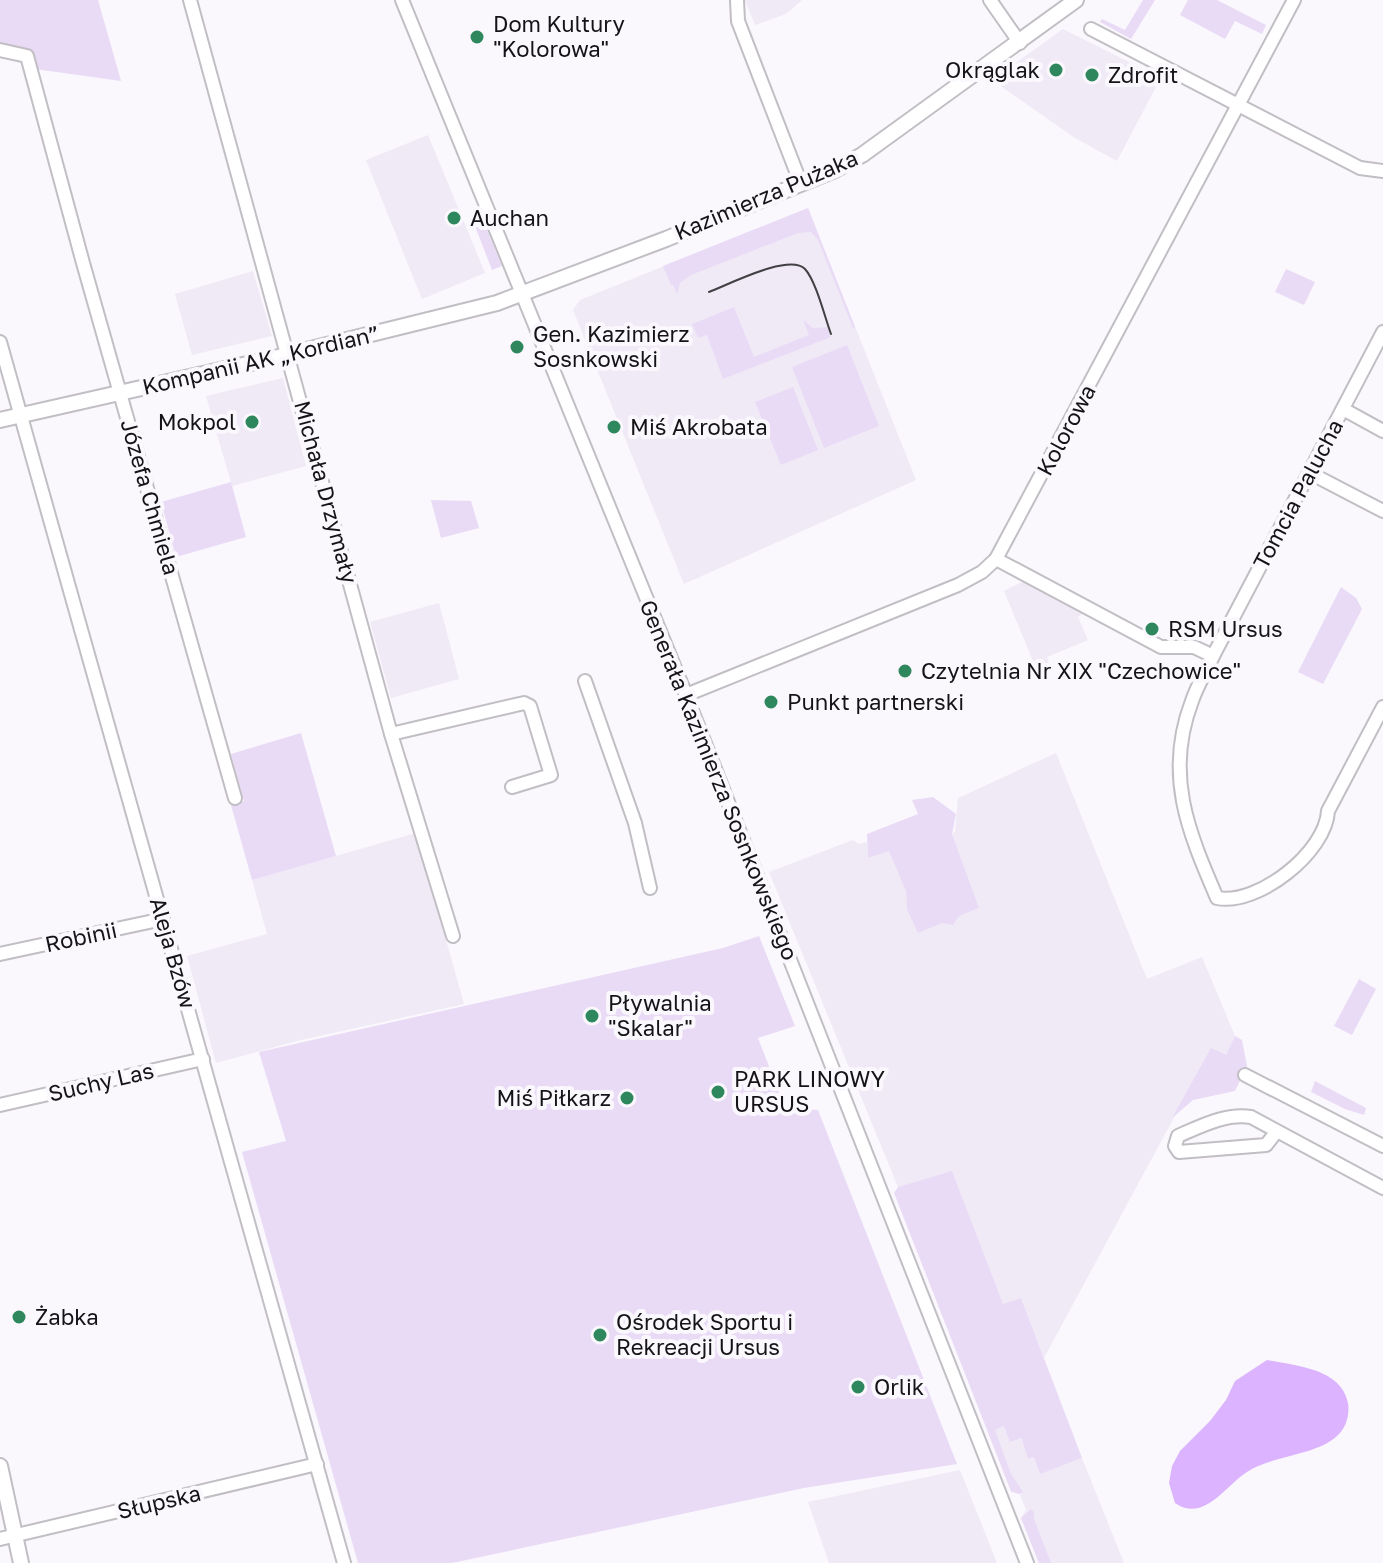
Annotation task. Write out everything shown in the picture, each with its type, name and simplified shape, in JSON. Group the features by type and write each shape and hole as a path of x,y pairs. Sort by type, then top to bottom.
{"street":[{"name":"Michała Drzymały","path":"190,0 391,734 453,936"},
{"name":"Generała Kazimierza Sosnkowskiego","path":"402,0 686,695 1027,1563"},
{"path":"737,0 738,21 801,184"},
{"path":"990,0 1020,43"},
{"name":"Kolorowa","path":"686,695 958,585 982,572 996,559 1294,0"},
{"name":"Kazimierza Pużaka","path":"521,295 801,184 862,155 1074,2"},
{"path":"1091,29 1360,168 1383,171"},
{"name":"Józefa Chmiela","path":"0,50 27,56 235,798"},
{"name":"Kompanii AK „Kordian”","path":"0,420 289,355 521,295"},
{"name":"Tomcia Palucha","path":"1383,332 1213,656 1192,700 1183,728 1179,778 1190,835 1217,898 1233,899 1279,880 1295,868 1327,824 1328,811 1383,707"},
{"name":"Aleja Bzów","path":"0,342 344,1563"},
{"path":"1343,409 1383,431"},
{"path":"1310,473 1383,511"},
{"path":"996,559 1161,647 1194,647 1213,656"},
{"path":"585,681 635,823 650,888"},
{"path":"391,734 524,703 530,706 551,775 512,787"},
{"name":"Robinii","path":"0,954 163,919"},
{"name":"Suchy Las","path":"0,1105 203,1059"},
{"path":"1245,1075 1383,1146"},
{"path":"1277,1131 1266,1145 1179,1152 1175,1146 1178,1136 1204,1124 1245,1116 1277,1131 1383,1188"},
{"path":"1204,1124 1207,1150"},
{"name":"Słupska","path":"0,1539 317,1464"},
{"path":"0,1466 21,1563"}],"shaded area":[{"path":"0,0 98,0 121,81 35,69 0,46"},
{"path":"745,0 802,0 786,14 755,25"},
{"path":"1143,0 1155,0 1131,39 1100,22 1102,19 1125,30"},
{"path":"1188,0 1217,0 1266,25 1262,34 1235,21 1225,39 1180,15"},
{"path":"1063,29 1155,75 1157,85 1117,161 1075,138 992,80"},
{"path":"428,135 485,273 422,299 366,160"},
{"path":"808,208 916,480 684,584 573,310 580,300"},
{"path":"808,208 855,327 818,240 811,232 798,233 691,275 680,283 677,294 671,285 663,266"},
{"path":"475,226 487,230 502,266 492,270"},
{"path":"1286,269 1315,282 1304,305 1275,292"},
{"path":"253,271 272,336 192,355 175,294"},
{"path":"734,307 754,357 809,335 803,320 813,328 828,327 831,337 723,379 707,335 698,338 692,324"},
{"path":"847,345 879,426 824,448 792,367"},
{"path":"283,378 306,466 232,486 206,396"},
{"path":"793,387 818,450 781,465 755,402"},
{"path":"231,482 246,537 176,557 161,502"},
{"path":"431,500 471,501 479,528 441,538"},
{"path":"1026,580 1084,612 1078,617 1088,640 1047,657 1050,666 1037,671 1004,591"},
{"path":"1341,587 1356,598 1362,609 1323,684 1298,672"},
{"path":"439,603 459,679 391,698 370,622"},
{"path":"301,733 336,856 252,880 231,805 244,801 231,754"},
{"path":"1056,753 1147,979 1202,957 1235,1036 1226,1056 1211,1049 1044,1358 1021,1298 1003,1305 952,1172 898,1187 769,872 853,840 859,844 867,842 868,858 889,850 907,891 907,909 959,916 978,908 952,834 955,832 958,798"},
{"path":"933,797 956,814 952,834 979,908 959,916 953,925 942,923 918,933 907,909 906,891 889,851 868,858 867,834 918,814 912,800"},
{"path":"416,833 464,1004 297,1041 216,1063 187,956 267,934 252,880"},
{"name":"Ośrodek Sportu i Rekreacji Ursus","path":"759,936 795,1026 758,1038 785,1108 818,1110 957,1464 804,1488 452,1563 358,1563 242,1152 286,1141 259,1052 723,948"},
{"path":"1359,979 1376,989 1352,1035 1334,1026"},
{"path":"1235,1036 1242,1040 1247,1066 1235,1091 1193,1100 1172,1118 1211,1048 1226,1055"},
{"path":"1315,1081 1366,1108 1364,1115 1311,1092"},
{"path":"952,1171 1003,1304 1021,1298 1082,1458 1040,1474 1034,1457 1028,1459 1021,1438 1010,1442 1004,1426 995,1430 1011,1474 1023,1492 1019,1494 1011,1491 894,1193 898,1187"},
{"path":"1267,1360 1303,1367 1336,1382 1344,1391 1348,1403 1348,1416 1343,1429 1328,1443 1317,1448 1257,1466 1205,1506 1195,1509 1175,1503 1169,1483 1172,1466 1180,1451 1210,1421 1226,1400 1235,1381"},
{"path":"1004,1426 1020,1437 1028,1458 1034,1457 1041,1473 1082,1458 1124,1563 1039,1563 1021,1518 1026,1510 1020,1494 1011,1492 988,1432"},
{"path":"960,1470 997,1563 829,1563 808,1502"},
{"path":"1031,1509 1051,1563 1039,1563 1021,1518"}],"tram line":[{"path":"709,292 773,267 797,265 805,269 813,282 831,334"}],"place":[{"name":"Dom Kultury \"Kolorowa\"","path":"477,37"},
{"name":"Okrąglak","path":"1056,70"},
{"name":"Zdrofit","path":"1092,75"},
{"name":"Auchan","path":"454,218"},
{"name":"Gen. Kazimierz Sosnkowski","path":"517,347"},
{"name":"Mokpol","path":"252,422"},
{"name":"Miś Akrobata","path":"614,427"},
{"name":"RSM Ursus","path":"1152,629"},
{"name":"Czytelnia Nr XIX \"Czechowice\"","path":"905,671"},
{"name":"Punkt partnerski","path":"771,702"},
{"name":"Pływalnia \"Skalar\"","path":"592,1016"},
{"name":"PARK LINOWY URSUS","path":"718,1092"},
{"name":"Miś Piłkarz","path":"627,1098"},
{"name":"Żabka","path":"19,1317"},
{"name":"Ośrodek Sportu i Rekreacji Ursus","path":"600,1335"},
{"name":"Orlik","path":"858,1387"}]}
